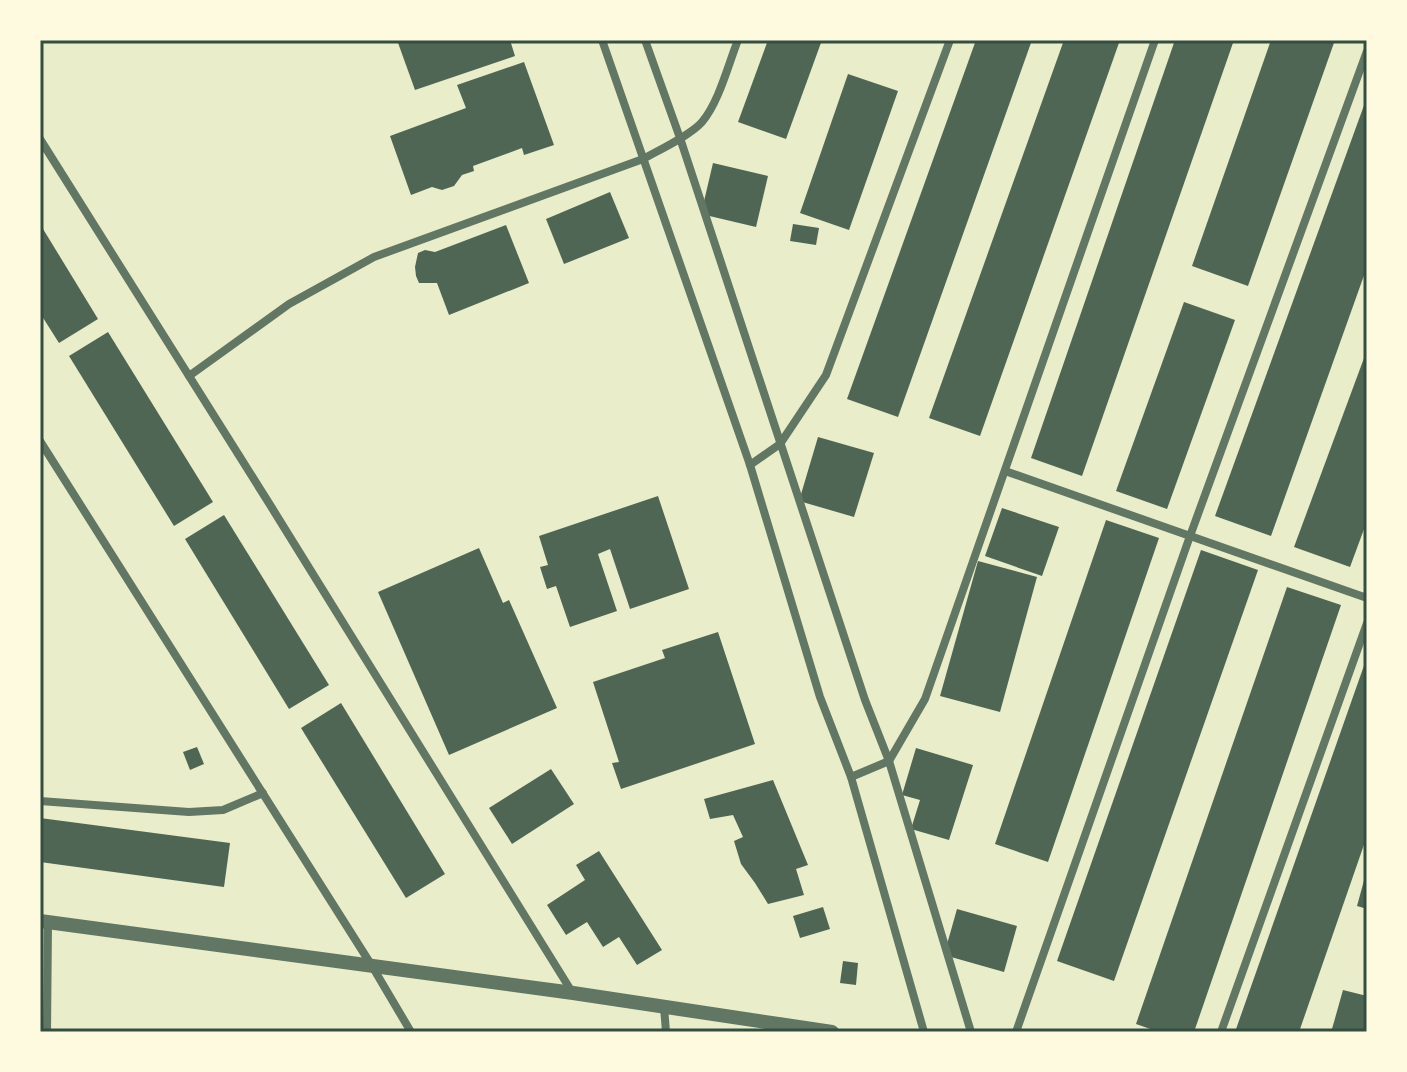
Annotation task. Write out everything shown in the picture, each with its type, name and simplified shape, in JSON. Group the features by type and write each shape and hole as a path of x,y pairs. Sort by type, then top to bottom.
{"street":[{"path":"602,40 750,465 820,697 851,777 924,1032"},
{"path":"645,40 865,700 889,761 971,1032"},
{"path":"189,376 289,304 374,257 643,159 680,138 701,123 713,105 738,40"},
{"path":"750,465 780,444 826,375 950,40"},
{"path":"851,777 889,761 925,699 1155,40"},
{"path":"1016,1032 1190,536 1367,51"},
{"path":"40,139 573,993"},
{"path":"40,441 411,1032"},
{"path":"1005,471 1367,598"},
{"path":"1221,1032 1367,623"},
{"path":"40,801 189,812 223,810 263,793"},
{"path":"47,1032 44,921 573,993 832,1032"},
{"path":"664,1007 666,1032"}],"building":[{"path":"397,40 510,40 515,56 415,90"},
{"path":"768,40 822,40 786,139 738,122"},
{"path":"976,40 1032,40 898,417 847,399"},
{"path":"1064,40 1120,40 980,436 929,418"},
{"path":"1175,40 1234,40 1082,476 1031,458"},
{"path":"1271,40 1335,40 1248,286 1192,266"},
{"path":"524,62 554,145 524,155 522,148 473,166 474,171 462,175 454,186 442,190 432,187 411,195 390,136 466,108 457,85"},
{"path":"848,74 898,91 849,230 800,213"},
{"path":"1367,97 1367,267 1271,536 1215,516"},
{"path":"713,163 768,176 756,227 701,214"},
{"path":"610,192 629,238 564,264 546,219"},
{"path":"40,224 98,319 59,343 40,313"},
{"path":"793,224 819,228 816,245 790,241"},
{"path":"506,225 529,283 449,315 437,283 419,283 415,267 418,253 425,250 435,252"},
{"path":"1184,302 1235,320 1167,509 1116,491"},
{"path":"108,332 213,502 174,526 69,356"},
{"path":"1367,350 1367,521 1350,567 1294,547"},
{"path":"818,437 874,453 854,517 799,501"},
{"path":"658,496 689,589 630,609 610,549 598,554 617,611 570,627 556,586 547,589 540,567 548,565 539,536"},
{"path":"1002,508 1059,527 1042,576 985,556"},
{"path":"224,515 329,685 289,709 185,539"},
{"path":"1106,520 1159,538 1048,862 995,844"},
{"path":"479,548 503,603 509,600 557,708 449,755 378,592"},
{"path":"1201,550 1258,570 1114,981 1057,961"},
{"path":"978,561 1037,577 1000,712 940,696"},
{"path":"1287,587 1341,605 1194,1032 1159,1032 1136,1024"},
{"path":"718,632 755,744 621,789 612,763 619,762 593,682 665,658 662,650"},
{"path":"1367,657 1367,836 1299,1032 1235,1032"},
{"path":"341,703 445,874 406,898 301,728"},
{"path":"197,747 204,764 190,770 183,752"},
{"path":"916,748 973,765 949,840 911,829 920,800 902,795"},
{"path":"551,769 574,804 512,844 489,808"},
{"path":"773,780 808,865 796,869 804,895 768,904 741,864 734,841 743,837 733,815 710,819 704,799"},
{"path":"40,818 230,843 224,887 40,862"},
{"path":"599,851 662,950 637,965 619,937 603,947 587,922 566,935 547,905 585,880 576,865"},
{"path":"1367,873 1367,909 1357,906"},
{"path":"823,907 830,929 800,938 793,916"},
{"path":"957,909 1017,926 1004,972 944,955"},
{"path":"843,961 858,963 856,985 840,983"},
{"path":"1343,990 1367,996 1367,1032 1332,1029"}]}
